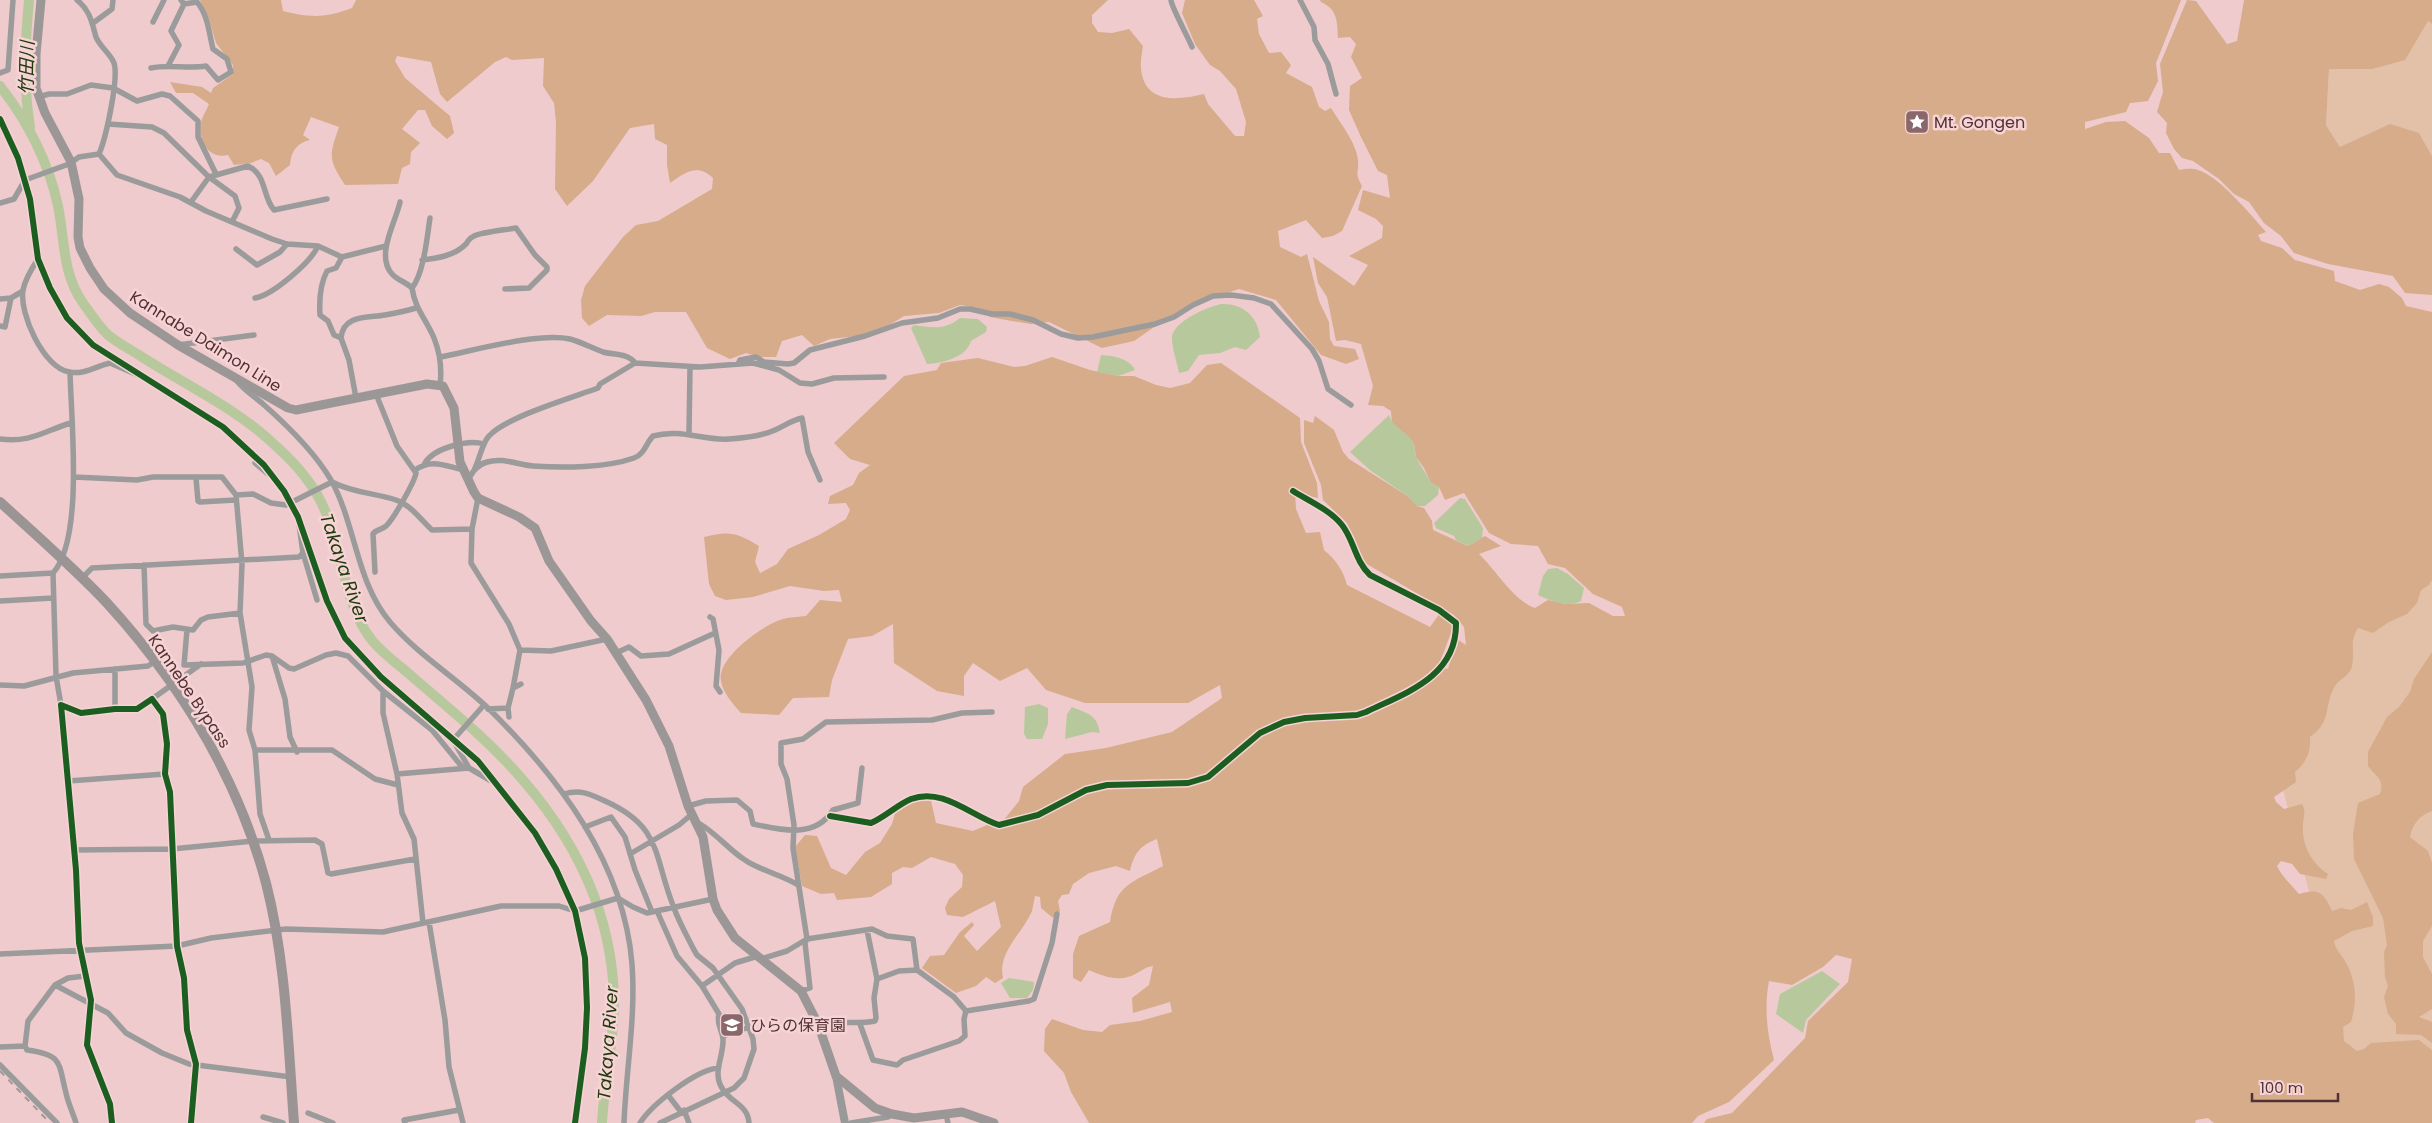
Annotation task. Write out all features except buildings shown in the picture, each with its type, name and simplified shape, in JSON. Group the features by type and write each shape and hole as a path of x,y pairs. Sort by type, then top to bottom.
{"highway":[{"name":"Kannebe Bypass","path":"0,502 82,578 135,636 198,724 222,768 254,841 276,930 284,990 294,1123"}],"main road":[{"name":"Kannabe Daimon Line","path":"41,0 36,70 38,98 70,163 79,199 78,237 80,248 104,289 117,303 178,345 280,405 296,410 427,384 440,385"},
{"path":"440,385 446,389 454,408 460,462 478,498 519,517 535,528 549,561 591,621 607,639 646,700 668,746 690,810 703,837 713,899 735,938 801,991 818,1024 836,1076 875,1108 892,1114 914,1118 947,1118 962,1112 994,1123"}],"street":[{"path":"0,73 8,70 13,0"},
{"path":"78,0 93,23 99,43 114,62 116,73 108,124 99,154"},
{"path":"93,23 112,9 114,0"},
{"path":"153,22 164,0"},
{"path":"1171,0 1171,5 1183,24 1192,47"},
{"path":"1300,0 1314,27 1315,40 1328,64 1336,94"},
{"path":"151,68 168,66 194,68 206,66 218,80 231,72 227,59 213,49 207,19 197,2 183,2 172,27 172,34 178,40 179,45 168,66"},
{"path":"38,98 49,94 67,94 86,85 113,88 137,101 162,94 178,101 198,121 198,137 216,174"},
{"path":"0,119 13,145 30,198 38,259 50,288 67,318 93,345 223,427 241,441 272,476 298,516 327,601 345,638 348,656"},
{"path":"108,124 152,127 159,130 209,176 235,196 239,208 232,222"},
{"path":"0,203 14,199 25,180 86,155 99,154"},
{"path":"99,154 117,175 191,202 232,222 287,244 318,246 342,257 386,246"},
{"path":"191,202 209,176 248,166 254,169 262,179 274,210 327,199"},
{"path":"400,202 386,246 390,270 395,277 412,288"},
{"path":"430,218 422,260 412,288 416,308 434,337 440,357 440,385"},
{"path":"422,260 444,257 466,244 474,236 516,228 535,255 547,266 547,270 529,288 506,289"},
{"path":"236,249 257,265 280,252 287,244"},
{"path":"255,298 264,297 283,284 318,246"},
{"path":"341,338 334,335 328,321 320,315 319,298 327,271 336,268 342,257"},
{"path":"0,299 11,298 23,291 38,259"},
{"path":"23,291 31,330 38,346 56,366 70,372 87,372 110,363 137,377 142,376"},
{"path":"738,364 740,360 749,357 756,357 764,362 788,364 794,362 810,350 865,336 902,323 938,318 960,309 970,309 992,314 1010,314 1033,320 1061,334 1078,338 1093,337 1155,324 1174,318 1193,305 1213,296 1231,295 1254,298 1271,304 1312,349 1319,361 1328,389 1351,405"},
{"path":"0,326 5,327 11,298"},
{"path":"356,398 349,360 341,338 346,327 355,319 416,308"},
{"path":"178,345 254,334"},
{"path":"440,357 527,340 570,339 604,352 627,356 634,363"},
{"path":"468,480 482,454 484,444 497,428 559,401 598,388 600,384 634,363 690,367 753,363 779,370 795,380 806,383 819,383 834,378 884,377"},
{"path":"689,434 690,367"},
{"path":"70,372 74,478 67,545 52,573 56,676 61,705 68,781 80,951 91,1003 87,1045 110,1104 112,1123"},
{"path":"237,380 314,455 332,482 354,538 366,580 380,609 403,636 485,707 564,794 585,827 611,876 632,962 633,998 624,1123"},
{"path":"375,572 373,534 376,530 385,527 414,483 414,470 397,446 376,394"},
{"path":"474,470 488,462 508,460 532,466 588,466 634,458 645,450 653,436 672,433 715,439 731,439 773,431 792,420 802,418 808,452 820,480"},
{"path":"0,439 13,441 43,435 71,423"},
{"path":"414,470 425,464 433,455 469,442 484,444"},
{"path":"255,463 272,476"},
{"path":"425,464 443,464 464,470"},
{"path":"74,478 222,477 235,498 241,559 240,613 252,688 249,730 255,750 260,814 269,840"},
{"path":"196,478 198,501 200,502 253,494 271,503 283,505 290,504 332,482"},
{"path":"332,482 345,489 401,502 418,514 432,530 472,529"},
{"path":"830,816 871,823 911,799 923,796 938,797 956,803 988,822 999,825 1038,815 1086,790 1107,785 1188,784 1208,777 1260,733 1284,722 1305,718 1357,715 1427,681 1437,673 1450,654 1454,643 1456,623 1439,610 1370,575 1361,567 1342,525 1333,516 1293,491"},
{"path":"478,498 472,529 471,563 509,624 520,650 508,708 508,717"},
{"path":"298,516 303,553 317,600"},
{"path":"82,578 92,568 299,557 303,553"},
{"path":"144,565 146,624 153,631 173,627 193,630 201,620 208,617 240,613"},
{"path":"0,576 52,573"},
{"path":"0,601 53,598"},
{"path":"710,616 718,650 716,686 720,692"},
{"path":"188,630 184,665 243,663 272,656 289,668 294,669 326,655 336,653 348,656 383,691 432,730 466,768 497,783"},
{"path":"616,653 629,647 641,656 669,654 715,633"},
{"path":"345,638 376,671 478,761 497,783 535,833 556,869 576,911 585,958 587,1008 585,1048 575,1123"},
{"path":"520,650 551,651 607,639"},
{"path":"272,656 285,699 290,737 297,752"},
{"path":"0,686 24,686 56,676 148,666 154,662"},
{"path":"61,705 81,713 115,709 137,709 201,664"},
{"path":"115,670 115,709"},
{"path":"513,688 521,684"},
{"path":"383,691 383,713 397,774 402,812 413,833 415,859 426,922 446,1020 449,1067 463,1123"},
{"path":"152,699 163,714 167,744 165,774 170,792 177,946 184,978 187,1030 196,1064 192,1123"},
{"path":"453,739 485,707 508,708"},
{"path":"801,991 810,988 805,944 807,939 798,885 794,830 786,779 781,764 781,743 803,739 826,722 932,720 962,713 992,712"},
{"path":"453,739 466,768"},
{"path":"255,750 297,752 332,750 375,779 398,785"},
{"path":"397,774 466,768"},
{"path":"630,854 679,825 690,810 706,801 737,800 750,811 753,824 794,830 810,830 830,816 834,810 858,803 862,768"},
{"path":"68,781 165,774"},
{"path":"564,794 574,791 584,792 625,810 640,822 654,840 674,908 697,955 718,975 742,1008 749,1027 754,1049 744,1078 734,1088 660,1123"},
{"path":"585,827 611,817 625,837 630,854 655,912 677,956 702,986 719,1014 717,1021 722,1036 717,1077 724,1093 744,1108 749,1123"},
{"path":"697,825 700,824 710,830 746,861 798,885"},
{"path":"74,850 172,849 269,840 318,840 322,844 328,873 331,874 415,859"},
{"path":"0,954 177,946 211,938 301,928 383,932 485,909 517,905 560,906 576,911 617,898 641,911 655,912 713,899"},
{"path":"966,1012 1029,1001 1034,998 1052,943 1057,914"},
{"path":"702,986 735,963 787,951 807,939 872,929 887,936 914,939 917,970"},
{"path":"818,1024 837,1020 860,1024 876,1018 874,998 877,979 867,930"},
{"path":"877,979 899,971 917,970 954,997 966,1012"},
{"path":"24,1046 28,1021 56,985 68,978 85,976"},
{"path":"56,985 108,1013 126,1033 174,1059 189,1064 291,1077"},
{"path":"860,1024 873,1060 897,1065 903,1060 963,1039 965,1036 964,1019 966,1012"},
{"path":"722,1036 749,1027"},
{"path":"0,1047 24,1046 27,1050 48,1053 59,1063 66,1097 72,1106 76,1123"},
{"path":"0,1065 57,1123"},
{"path":"640,1123 648,1112 668,1095 696,1076 718,1068"},
{"path":"836,1076 845,1123"},
{"path":"668,1095 683,1111 689,1123"},
{"path":"405,1123 404,1120 459,1110"},
{"path":"308,1113 333,1123"},
{"path":"851,1123 888,1117 892,1114"},
{"path":"263,1117 283,1123"}],"shaded area":[{"path":"200,0 281,0 283,11 318,16 334,14 352,8 356,0 1108,0 1092,15 1092,23 1098,32 1112,33 1129,29 1143,46 1141,69 1144,81 1149,89 1156,94 1174,98 1204,94 1208,104 1235,136 1244,136 1246,122 1236,89 1220,71 1210,65 1195,44 1182,13 1185,0 1254,0 1263,16 1257,19 1259,34 1269,53 1281,52 1291,65 1286,73 1312,87 1319,107 1325,111 1331,108 1357,153 1357,175 1362,186 1342,231 1333,236 1322,238 1306,220 1278,231 1280,247 1301,257 1307,254 1319,301 1329,322 1330,339 1334,346 1355,349 1359,359 1346,364 1321,355 1276,300 1239,289 1208,299 1170,316 1134,341 1102,348 1049,322 1031,324 990,317 978,308 960,305 939,313 904,316 875,334 830,339 814,346 802,335 782,341 776,357 759,357 746,353 730,359 707,348 686,312 655,312 641,316 607,315 589,326 582,318 581,300 585,286 623,237 636,225 658,221 712,189 713,178 707,173 696,170 686,173 670,183 667,165 667,145 655,139 654,124 630,128 593,181 567,206 555,189 556,122 554,103 543,86 544,58 512,60 506,57 495,62 447,102 440,94 431,62 397,56 395,61 405,78 450,116 454,133 447,139 432,126 425,110 418,110 402,129 420,143 411,152 410,164 402,168 398,184 345,185 335,169 332,157 333,145 339,127 311,117 303,135 310,140 296,148 290,165 276,176 269,163 261,159 251,163 234,165 228,155 221,156 209,151 202,140 202,119 209,104 193,93 176,93 170,82 202,87 211,93 213,88 233,74 233,65 216,43 209,19"},
{"path":"1320,0 2181,0 2156,63 2158,81 2148,101 2130,103 2126,112 2085,122 2085,129 2106,122 2125,121 2149,138 2159,153 2170,153 2179,170 2198,170 2225,188 2266,232 2258,235 2261,241 2282,248 2295,260 2334,271 2335,281 2360,290 2379,284 2389,287 2402,298 2406,306 2432,312 2432,580 2429,585 2421,590 2417,603 2407,614 2389,622 2373,633 2358,628 2354,637 2351,669 2339,681 2331,693 2325,719 2317,731 2310,737 2310,748 2307,757 2295,772 2296,782 2274,797 2276,802 2284,809 2302,804 2304,811 2303,831 2308,852 2322,870 2328,874 2326,879 2300,874 2292,864 2281,861 2277,866 2284,877 2299,894 2311,891 2320,893 2326,899 2332,911 2341,908 2351,910 2367,902 2373,917 2373,926 2352,931 2334,941 2352,976 2355,992 2351,1022 2343,1027 2344,1041 2357,1051 2364,1049 2371,1043 2419,1040 2432,1050 2432,1123 2214,1123 2208,1118 2196,1120 2195,1123 1704,1123 1707,1119 1732,1113 1805,1038 1808,1021 1848,982 1852,959 1836,955 1823,967 1792,985 1769,981 1767,1020 1774,1060 1729,1102 1698,1116 1692,1123 1089,1123 1071,1092 1064,1073 1044,1051 1045,1029 1052,1019 1083,1030 1102,1032 1110,1025 1140,1021 1172,1012 1170,1002 1133,1013 1132,998 1149,985 1153,966 1123,978 1108,977 1089,970 1081,982 1073,978 1073,954 1079,936 1110,922 1116,900 1121,892 1134,881 1163,866 1157,839 1142,847 1130,871 1116,866 1089,873 1073,884 1069,894 1062,895 1058,901 1060,911 1053,918 1041,908 1040,897 1035,896 1028,919 1007,951 1002,969 1003,978 995,983 986,977 976,986 956,993 922,968 930,956 944,955 960,932 972,922 974,925 964,936 977,951 1001,927 995,901 963,917 947,915 945,908 949,899 962,887 963,875 955,864 931,857 912,868 903,867 892,873 892,884 871,897 837,900 834,893 821,894 802,886 795,847 805,835 817,836 831,868 846,875 865,852 880,843 892,824 896,810 914,801 931,801 936,823 973,831 1003,821 1019,801 1023,787 1065,754 1106,748 1172,732 1222,698 1220,685 1188,703 1085,703 1046,690 1027,668 1000,681 973,663 964,676 964,696 937,691 894,663 893,624 872,636 848,639 832,680 829,697 793,698 779,715 741,713 735,706 722,685 721,672 726,662 743,643 775,622 786,618 806,616 820,600 842,602 839,590 824,591 790,586 753,597 726,600 715,596 709,584 704,537 732,534 738,535 759,546 755,562 760,573 777,564 788,549 819,535 846,519 850,510 846,503 828,504 830,496 853,485 859,473 870,465 850,459 834,443 904,376 937,370 941,363 978,358 1014,367 1025,366 1052,357 1090,370 1118,376 1134,376 1156,385 1170,388 1190,383 1207,365 1221,363 1300,418 1301,442 1317,483 1318,498 1295,493 1296,509 1306,533 1320,532 1324,550 1338,566 1347,585 1430,627 1440,613 1454,625 1438,667 1448,669 1457,639 1466,645 1464,627 1454,615 1365,563 1347,523 1323,500 1321,485 1304,443 1304,420 1313,423 1315,416 1334,430 1343,452 1349,459 1409,497 1417,506 1424,508 1432,521 1433,530 1468,546 1485,536 1501,546 1479,554 1513,592 1528,605 1535,608 1548,600 1566,604 1589,603 1613,616 1625,616 1622,607 1593,594 1565,568 1548,564 1538,546 1511,544 1489,533 1464,493 1445,500 1439,487 1431,483 1416,457 1414,444 1406,435 1392,425 1391,411 1383,406 1368,405 1373,386 1361,344 1345,340 1336,341 1327,297 1318,283 1313,257 1354,286 1368,265 1349,256 1382,238 1383,226 1376,219 1358,210 1363,190 1390,198 1387,175 1378,171 1349,110 1350,86 1362,78 1351,57 1356,44 1350,37 1338,38 1337,21 1334,12"},
{"path":"2187,0 2196,1 2227,44 2237,41 2244,0 2432,0 2432,24 2428,21 2405,60 2372,69 2329,69 2326,125 2340,147 2390,124 2419,133 2432,156 2432,295 2405,293 2393,276 2328,264 2294,253 2281,236 2264,223 2249,202 2234,194 2219,179 2193,161 2182,158 2174,149 2166,133 2167,123 2157,112 2163,92 2160,64"},
{"path":"2428,21 2432,24 2432,156 2419,133 2340,147 2326,125 2329,69 2372,69"},
{"path":"1221,304 1236,306 1248,312 1256,323 1260,337 1246,350 1235,347 1220,353 1199,355 1188,371 1179,373 1172,342 1174,332 1178,326 1191,316"},
{"path":"960,318 978,319 987,327 986,332 971,341 964,352 959,355 946,361 927,364 911,328 914,325 933,327 949,325"},
{"path":"1101,355 1125,360 1135,370 1118,376 1097,372"},
{"path":"1389,415 1394,424 1414,444 1415,454 1431,483 1439,487 1438,495 1425,506 1417,506 1409,497 1371,471 1350,452"},
{"path":"2432,497 2432,1050 2356,1053 2341,1043 2346,981 2308,888 2278,769 2332,637"},
{"path":"1460,498 1465,499 1483,528 1482,538 1468,546 1456,540 1454,536 1436,528 1434,523"},
{"path":"1557,568 1568,574 1584,588 1581,601 1565,604 1538,595 1543,576 1548,569"},
{"path":"2432,652 2432,811 2417,821 2410,837 2428,851 2432,863 2432,926 2423,941 2423,957 2432,974 2432,1009 2419,1017 2432,1022 2432,1043 2421,1035 2396,1034 2396,1024 2388,1014 2384,997 2388,986 2385,977 2384,952 2387,945 2383,918 2354,859 2353,834 2358,803 2380,794 2381,789 2381,781 2368,766 2368,752 2387,717 2399,707 2410,692 2414,679"},
{"path":"1039,704 1048,708 1048,724 1042,739 1027,739 1024,734 1025,707"},
{"path":"1072,707 1094,718 1100,733 1092,732 1065,739 1067,714"},
{"path":"1822,971 1840,984 1806,1020 1803,1033 1776,1014 1780,994"},
{"path":"1009,978 1034,982 1033,990 1027,998 1010,998 1001,983"}],"waterway":[{"name":"竹田川","path":"29,0 25,64 30,127"},
{"name":"Takaya River","path":"0,86 28,128 43,158 58,206 65,256 71,280 76,292 94,319 114,340 245,420 292,461 311,485 322,503 355,611 371,639 384,653 468,725 505,760 531,789 554,820 574,853 591,887 603,924 611,962 614,1017 602,1123"}],"railway":[{"path":"0,1071 50,1123"}],"cycle path":[{"path":"0,119 18,158 30,199 38,259 50,288 67,318 93,345 223,427 264,465 284,491 298,517 327,601 345,638 381,677 478,761 535,833 556,869 575,911 585,958 587,1008 585,1048 575,1123"},
{"path":"830,816 871,823 901,804 923,796 946,800 999,825 1038,815 1086,790 1107,785 1188,783 1208,777 1260,733 1284,722 1305,718 1357,715 1397,698 1426,681 1448,657 1454,642 1456,623 1439,610 1370,575 1361,563 1342,525 1325,510 1293,491"},
{"path":"112,1123 110,1104 87,1045 91,1000 79,943 76,870 61,705 81,713 115,709 137,709 152,699 163,714 167,744 165,774 170,792 177,946 184,978 187,1030 196,1064 191,1123"}],"place":[{"name":"Mt. Gongen","path":"1917,122"},
{"name":"ひらの保育園","path":"732,1025"}]}
